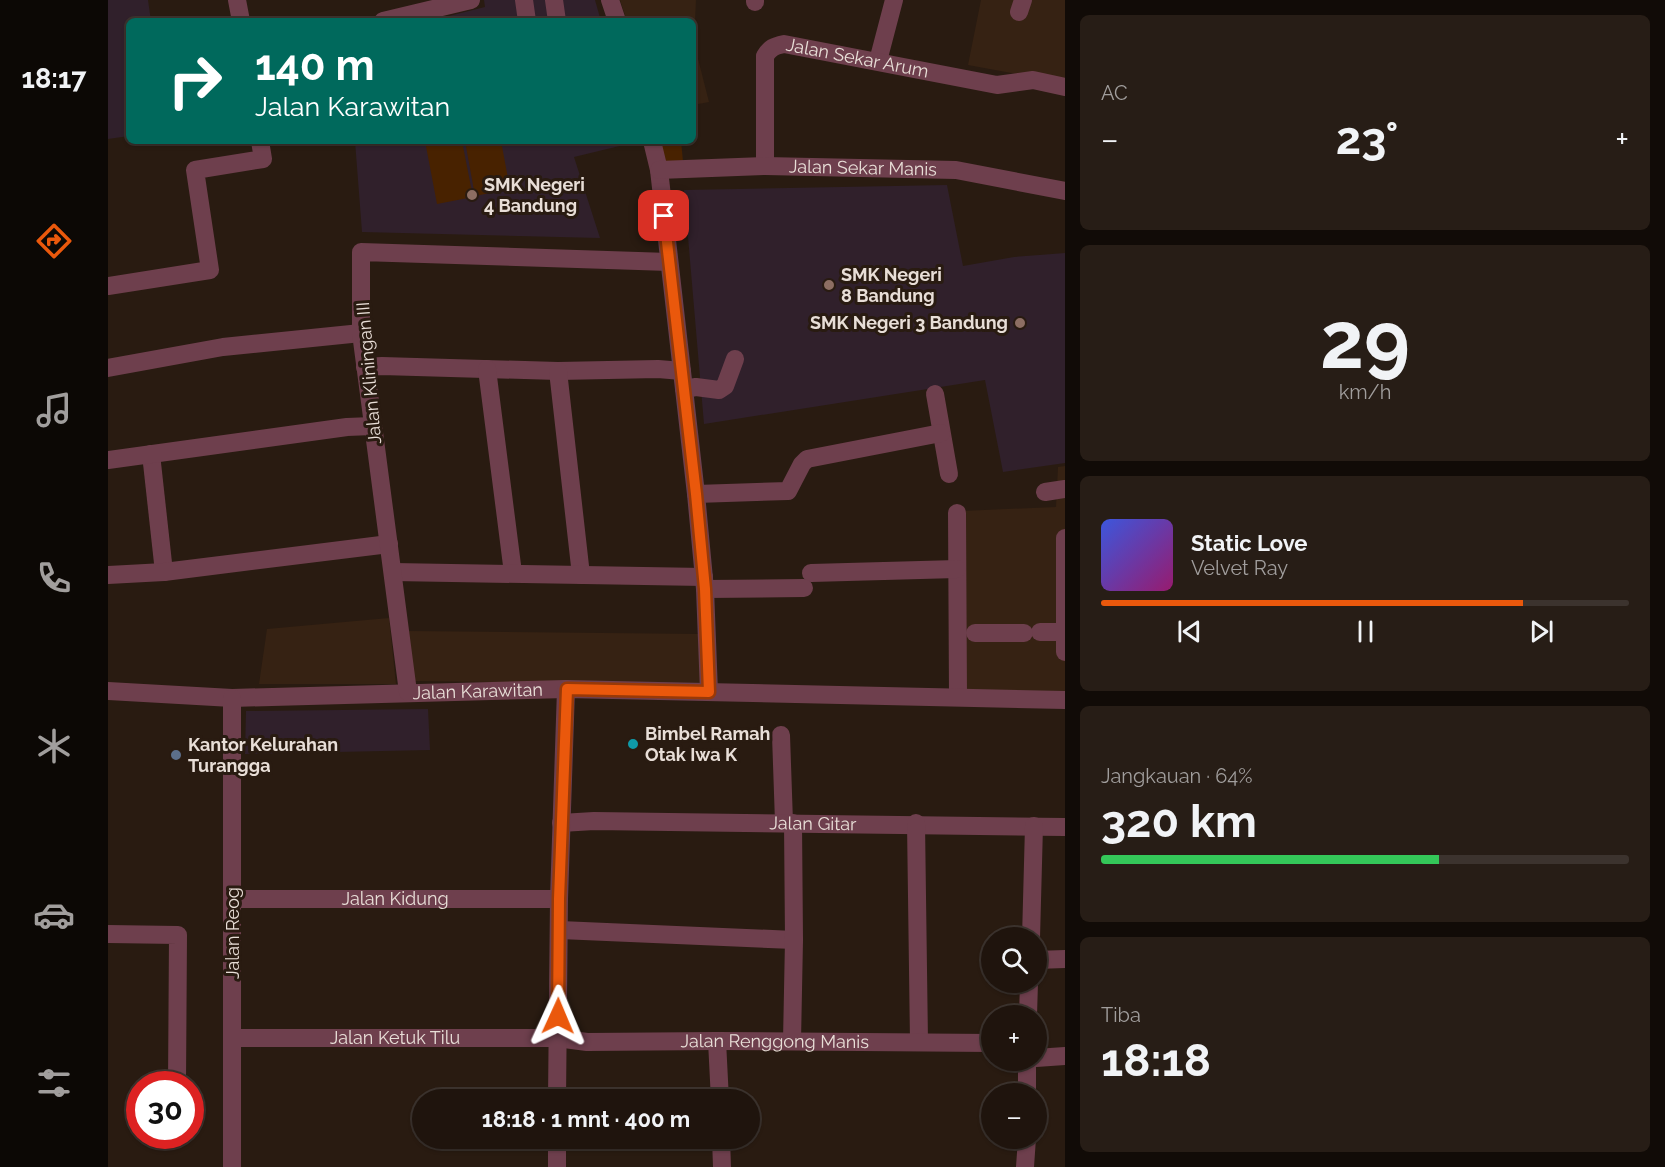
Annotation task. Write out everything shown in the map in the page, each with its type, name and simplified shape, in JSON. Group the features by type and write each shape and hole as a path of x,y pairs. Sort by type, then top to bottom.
{"street":[{"path":"237,0 240,18"},
{"path":"396,18 471,0"},
{"path":"524,0 527,18"},
{"path":"554,0 557,18"},
{"path":"610,0 616,18"},
{"path":"878,61 894,0"},
{"name":"Jalan Sekar Arum","path":"765,166 765,57 774,45 784,44 997,85 1033,80 1065,87"},
{"path":"108,286 210,270 195,170 263,159 260,144"},
{"path":"653,144 659,170 696,494 704,583 709,692"},
{"name":"Jalan Sekar Manis","path":"659,170 765,166 956,170 1065,191"},
{"name":"Jalan Kliningan III","path":"408,692 361,333 361,252 669,262"},
{"path":"108,368 223,347 361,333"},
{"path":"365,367 558,371 658,369 696,387 718,390 725,386 735,359"},
{"path":"487,369 513,573"},
{"path":"558,371 581,575"},
{"path":"935,394 949,474"},
{"path":"108,460 347,427 372,426"},
{"path":"696,494 788,491 807,459 940,433"},
{"path":"151,454 164,572"},
{"path":"1045,492 1065,489"},
{"path":"957,513 958,698"},
{"path":"1065,538 1065,652"},
{"path":"108,575 164,572 389,543"},
{"path":"393,572 581,575 704,583 808,580 957,569"},
{"path":"975,633 1064,632"},
{"path":"557,1089 559,899 567,689"},
{"name":"Jalan Karawitan","path":"108,691 232,698 567,689 1065,700"},
{"name":"Jalan Reog","path":"232,698 232,1167"},
{"path":"781,735 789,823 794,940 792,1041"},
{"name":"Jalan Gitar","path":"561,823 594,821 1065,827"},
{"path":"916,824 919,1042"},
{"path":"1030,927 1034,826"},
{"name":"Jalan Kidung","path":"233,899 559,899"},
{"path":"560,930 794,940"},
{"path":"108,934 178,934 177,1071"},
{"path":"1047,960 1065,959"},
{"name":"Jalan Ketuk Tilu","path":"233,1038 557,1038"},
{"name":"Jalan Renggong Manis","path":"557,1038 587,1042 981,1043"},
{"path":"717,1041 719,1089"},
{"path":"1047,1057 1065,1056"},
{"path":"557,1149 557,1167"},
{"path":"721,1149 722,1167"},
{"path":"1025,1167 1026,1149"}],"shaded area":[{"path":"108,0 148,0 151,18 126,18 126,136 108,139"},
{"path":"484,0 595,0 600,18 441,18 485,7"},
{"path":"620,0 696,0 695,18 626,18"},
{"path":"981,0 1065,0 1065,83 968,65"},
{"path":"696,51 709,102 696,104"},
{"name":"SMK Negeri 4 Bandung","path":"355,144 628,144 574,157 600,238 362,232"},
{"name":"SMK Negeri 8 Bandung","path":"947,185 963,266 1014,257 1065,253 1065,463 1003,472 985,380 704,424 684,190"},
{"path":"1065,466 1065,695 964,691 962,511 1056,507 1058,467"},
{"path":"389,618 396,684 259,684 267,629"},
{"path":"408,631 700,634 702,685 414,681"},
{"path":"428,709 430,750 245,754 246,711"}],"green space":[{"path":"426,144 463,144 473,197 437,204"},
{"path":"466,144 502,144 510,189 475,196"},
{"path":"656,144 681,144 683,162 660,168"}],"place":[{"name":"SMK Negeri 4 Bandung","path":"472,195"},
{"name":"SMK Negeri 8 Bandung","path":"829,285"},
{"name":"SMK Negeri 3 Bandung","path":"1020,323"},
{"name":"Bimbel Ramah Otak Iwa K","path":"633,744"},
{"name":"Kantor Kelurahan Turangga","path":"176,755"}],"route":[{"path":"558,1016 559,899 567,689 709,692 705,589 664,216"}]}
